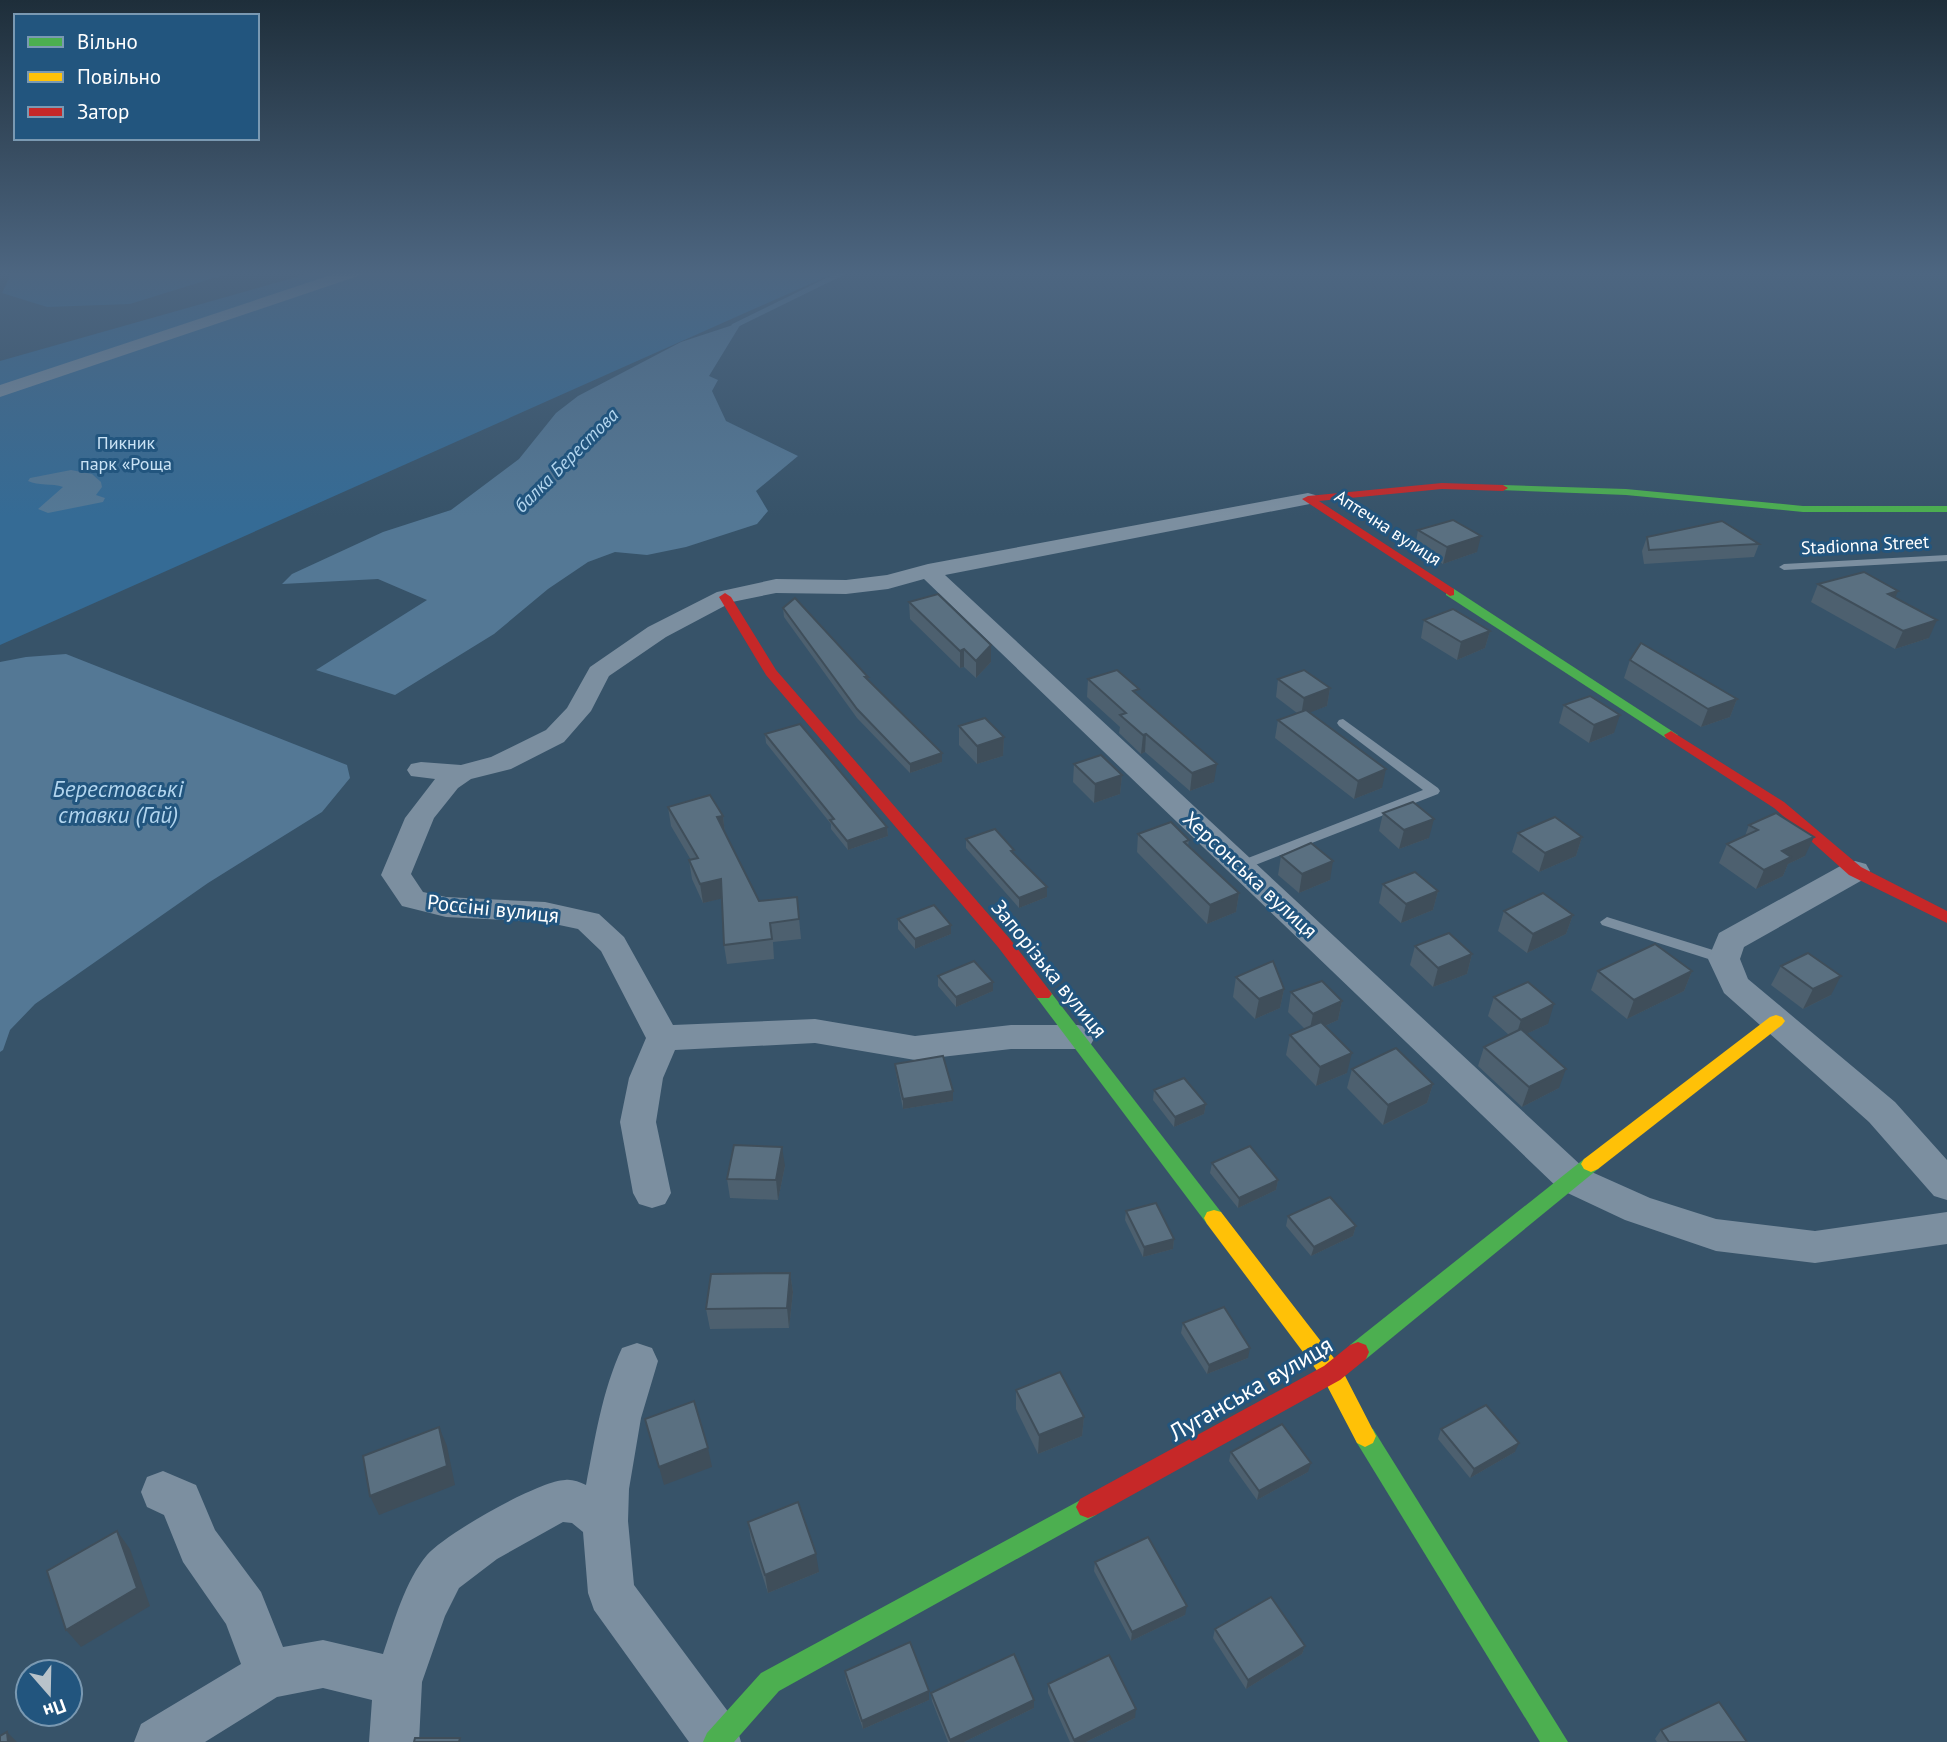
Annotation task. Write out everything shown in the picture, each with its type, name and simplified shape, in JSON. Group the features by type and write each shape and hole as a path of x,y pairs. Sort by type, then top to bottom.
{"street":[{"path":"0,391 112,353"},
{"name":"Аптечна вулиця","path":"1308,499 1442,486 1626,492 1803,509 1947,509"},
{"path":"421,770 461,773 501,763 555,736 578,711 599,672 657,632 725,597 776,586 846,587 888,582 928,571 1308,499"},
{"name":"Аптечна вулиця","path":"1308,499 1779,805 1855,871 1947,918"},
{"name":"Херсонська вулиця","path":"928,571 1572,1179 1638,1209 1716,1235 1815,1247 1947,1228"},
{"name":"Запорізька вулиця","path":"725,597 771,672 1004,943 1332,1373 1374,1454 1555,1742"},
{"name":"Россіні вулиця","path":"461,773 446,782 411,829 396,875 413,899 446,907 545,912 588,921 613,945 663,1038"},
{"path":"1855,871 1730,941 1724,959 1735,985 1882,1112 1947,1185"},
{"name":"Луганська вулиця","path":"716,1740 770,1682 1332,1373 1572,1179 1776,1021"},
{"path":"652,1193 638,1122 646,1078 663,1038 815,1031 915,1048 1011,1037 1078,1037"},
{"path":"637,1362 620,1418 607,1489 605,1521 611,1593 716,1740"},
{"path":"163,1492 180,1500 199,1546 244,1609 269,1674"},
{"path":"394,1742 398,1682 429,1596 445,1568 536,1510 560,1500 582,1503 605,1521"},
{"path":"159,1742 269,1674 323,1664 398,1682"}],"lane":[{"name":"Stadionna Street","path":"1784,567 1947,558"},
{"path":"1240,866 1433,791 1343,723"},
{"path":"1607,922 1724,959"}],"green space":[{"name":"Пикник парк «Роща","path":"27,353 655,353 0,645 0,361"}],"water":[{"name":"балка Берестова","path":"659,353 723,353 709,376 718,380 712,391 726,421 798,456 756,491 768,511 757,524 686,547 647,555 615,552 588,562 548,589 494,634 395,695 316,670 427,600 378,579 282,584 292,574 383,532 451,510 519,459 556,413 578,396"},
{"path":"71,470 92,474 101,482 102,487 96,495 105,498 103,502 48,513 38,509 63,487 32,483 28,481 30,478"},
{"name":"Берестовські ставки (Гай)","path":"66,654 347,765 350,778 322,812 208,883 35,1004 10,1030 0,1052 0,662"}],"building":[{"path":"1453,520 1481,536 1447,547 1418,530"},
{"path":"1722,521 1759,544 1649,550 1647,537"},
{"path":"1864,572 1898,591 1888,594 1937,620 1903,631 1818,584"},
{"path":"938,594 991,645 976,661 964,649 960,651 909,602"},
{"path":"795,598 868,677 865,677 942,753 910,764 857,709 783,608"},
{"path":"1453,609 1490,631 1461,642 1424,620"},
{"path":"1641,643 1737,699 1708,709 1630,660"},
{"path":"1117,670 1139,689 1133,691 1217,764 1192,773 1120,715 1126,713 1088,679"},
{"path":"1304,670 1330,688 1304,698 1278,679"},
{"path":"1590,696 1620,715 1594,725 1564,705"},
{"path":"1306,710 1386,769 1358,781 1278,720"},
{"path":"985,718 1004,737 977,746 959,726"},
{"path":"800,724 887,827 847,841 830,820 834,819 765,734"},
{"path":"1101,755 1122,775 1095,784 1074,764"},
{"path":"710,795 723,816 717,817 759,901 797,897 799,919 770,923 772,939 724,945 721,879 700,884 689,860 698,858 668,807"},
{"path":"1413,802 1434,819 1404,830 1383,813"},
{"path":"1776,813 1814,837 1782,851 1791,857 1764,870 1727,844 1758,830 1749,825"},
{"path":"1555,817 1582,837 1545,853 1518,833"},
{"path":"1171,822 1189,840 1184,842 1239,893 1210,905 1138,834"},
{"path":"995,829 1014,850 1011,851 1047,887 1019,898 966,839"},
{"path":"1311,843 1333,861 1302,874 1281,856"},
{"path":"1415,872 1438,891 1406,904 1383,884"},
{"path":"1543,893 1573,915 1533,934 1504,911"},
{"path":"934,905 951,925 915,939 898,919"},
{"path":"1449,933 1472,954 1438,968 1415,946"},
{"path":"1655,944 1692,971 1634,1000 1598,971"},
{"path":"1808,953 1841,976 1813,989 1781,966"},
{"path":"974,961 993,982 956,997 938,976"},
{"path":"1273,961 1284,989 1259,999 1236,977"},
{"path":"1322,981 1342,1001 1313,1014 1291,992"},
{"path":"1528,982 1554,1004 1521,1020 1494,997"},
{"path":"1321,1022 1352,1053 1320,1067 1290,1035"},
{"path":"1521,1029 1566,1069 1529,1087 1484,1047"},
{"path":"1396,1048 1433,1084 1388,1105 1352,1069"},
{"path":"943,1056 953,1091 903,1099 895,1064"},
{"path":"1184,1078 1206,1104 1175,1117 1154,1090"},
{"path":"734,1145 782,1147 776,1180 727,1179"},
{"path":"1250,1146 1278,1180 1239,1198 1212,1163"},
{"path":"1330,1197 1356,1226 1314,1247 1288,1216"},
{"path":"1156,1203 1174,1239 1144,1247 1126,1211"},
{"path":"790,1273 787,1308 706,1309 711,1274"},
{"path":"1224,1307 1250,1348 1209,1365 1183,1323"},
{"path":"1060,1372 1084,1417 1039,1435 1016,1390"},
{"path":"694,1401 708,1448 659,1467 645,1419"},
{"path":"1486,1405 1519,1443 1474,1469 1441,1429"},
{"path":"1282,1424 1311,1463 1259,1491 1231,1452"},
{"path":"439,1427 447,1466 370,1496 363,1456"},
{"path":"798,1502 816,1554 765,1575 748,1522"},
{"path":"117,1531 137,1588 66,1630 47,1571"},
{"path":"1148,1537 1187,1606 1132,1632 1095,1562"},
{"path":"1271,1597 1305,1646 1248,1680 1215,1629"},
{"path":"910,1642 929,1691 862,1721 845,1671"},
{"path":"1014,1654 1034,1700 950,1740 931,1693"},
{"path":"1109,1655 1136,1709 1074,1740 1048,1684"},
{"path":"1719,1702 1747,1742 1669,1742 1661,1730"},
{"path":"7,1732 8,1742 0,1742 0,1736"},
{"path":"415,1738 460,1738 459,1742 414,1742"}],"traffic: fast":[{"path":"1503,488 1626,492 1803,509 1947,509"},
{"path":"1450,592 1671,735"},
{"path":"1043,994 1214,1218"},
{"path":"1358,1352 1591,1164"},
{"path":"1365,1436 1555,1742"},
{"path":"716,1742 770,1682 1088,1507"}],"traffic: slow":[{"path":"1591,1164 1776,1021"},
{"path":"1214,1218 1332,1373 1365,1436"}],"traffic: jam":[{"path":"1450,592 1308,499 1442,486 1503,488"},
{"path":"725,597 771,672 1004,943 1043,994"},
{"path":"1671,735 1779,805 1855,871 1947,918"},
{"path":"1088,1507 1332,1373 1358,1352"}]}
